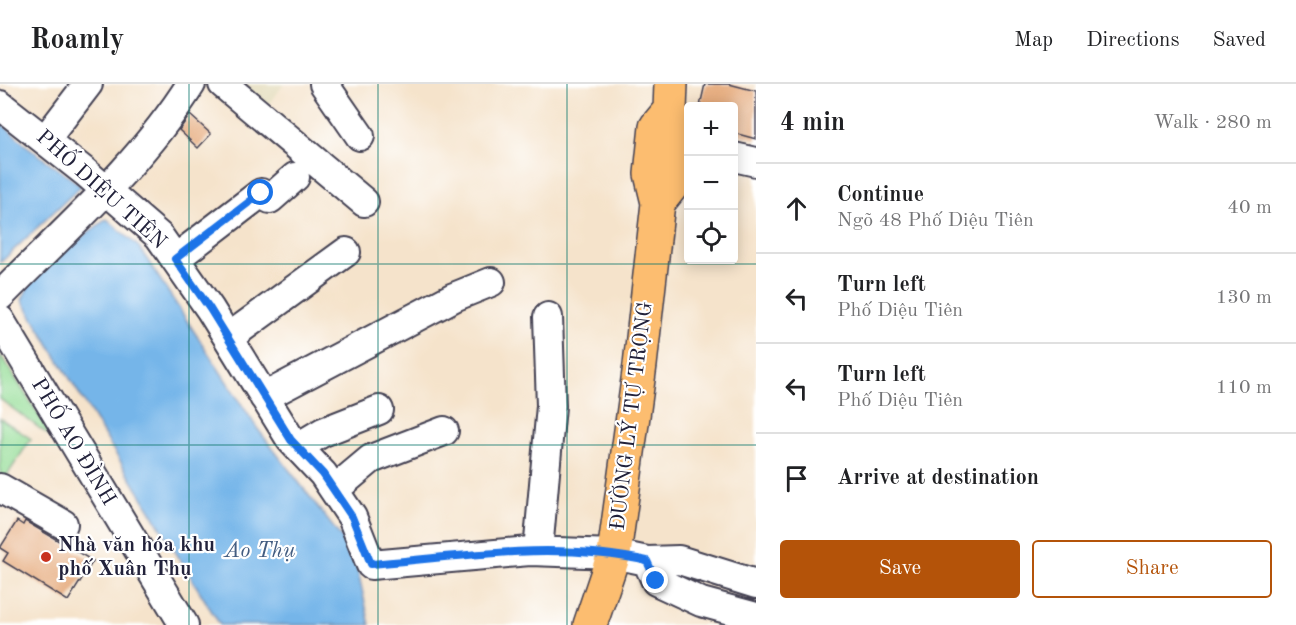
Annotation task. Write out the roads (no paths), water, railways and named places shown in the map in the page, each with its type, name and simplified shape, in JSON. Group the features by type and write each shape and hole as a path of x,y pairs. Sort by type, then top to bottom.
{"main road":[{"name":"ĐƯỜNG LÝ TỰ TRỌNG","path":"671,97 684,142"},
{"name":"ĐƯỜNG LÝ TỰ TRỌNG","path":"590,625 614,554 640,365 658,203 651,174 656,127 671,97"},
{"name":"ĐƯỜNG LÝ TỰ TRỌNG","path":"658,203 677,179 684,150"}],"street":[{"path":"45,140 88,84"},
{"path":"0,296 105,189 171,115 191,84"},
{"path":"223,84 364,202"},
{"path":"324,84 360,136"},
{"name":"PHỐ DIỆU TIÊN","path":"0,105 105,189 159,236 298,447 334,490 352,517 371,564 538,551 614,554 647,561 679,560 756,584"},
{"path":"738,158 756,162"},
{"path":"175,259 261,193 270,199 296,177"},
{"path":"228,338 346,252"},
{"path":"264,397 454,297 491,282"},
{"path":"538,551 550,406 548,317"},
{"name":"PHỐ AO ĐÌNH","path":"0,320 184,625"},
{"path":"298,447 323,432 379,410"},
{"path":"334,490 371,459 444,431"},
{"path":"0,488 63,524"},
{"path":"647,561 656,581 701,602 756,617"}],"water":[{"path":"0,122 27,146 81,186 0,263"},
{"name":"Ao Thụ","path":"107,219 139,247 257,428 354,554 370,625 220,625 22,300 34,274"}],"place":[{"name":"Nhà văn hóa khu phố Xuân Thụ","path":"46,557"}]}
